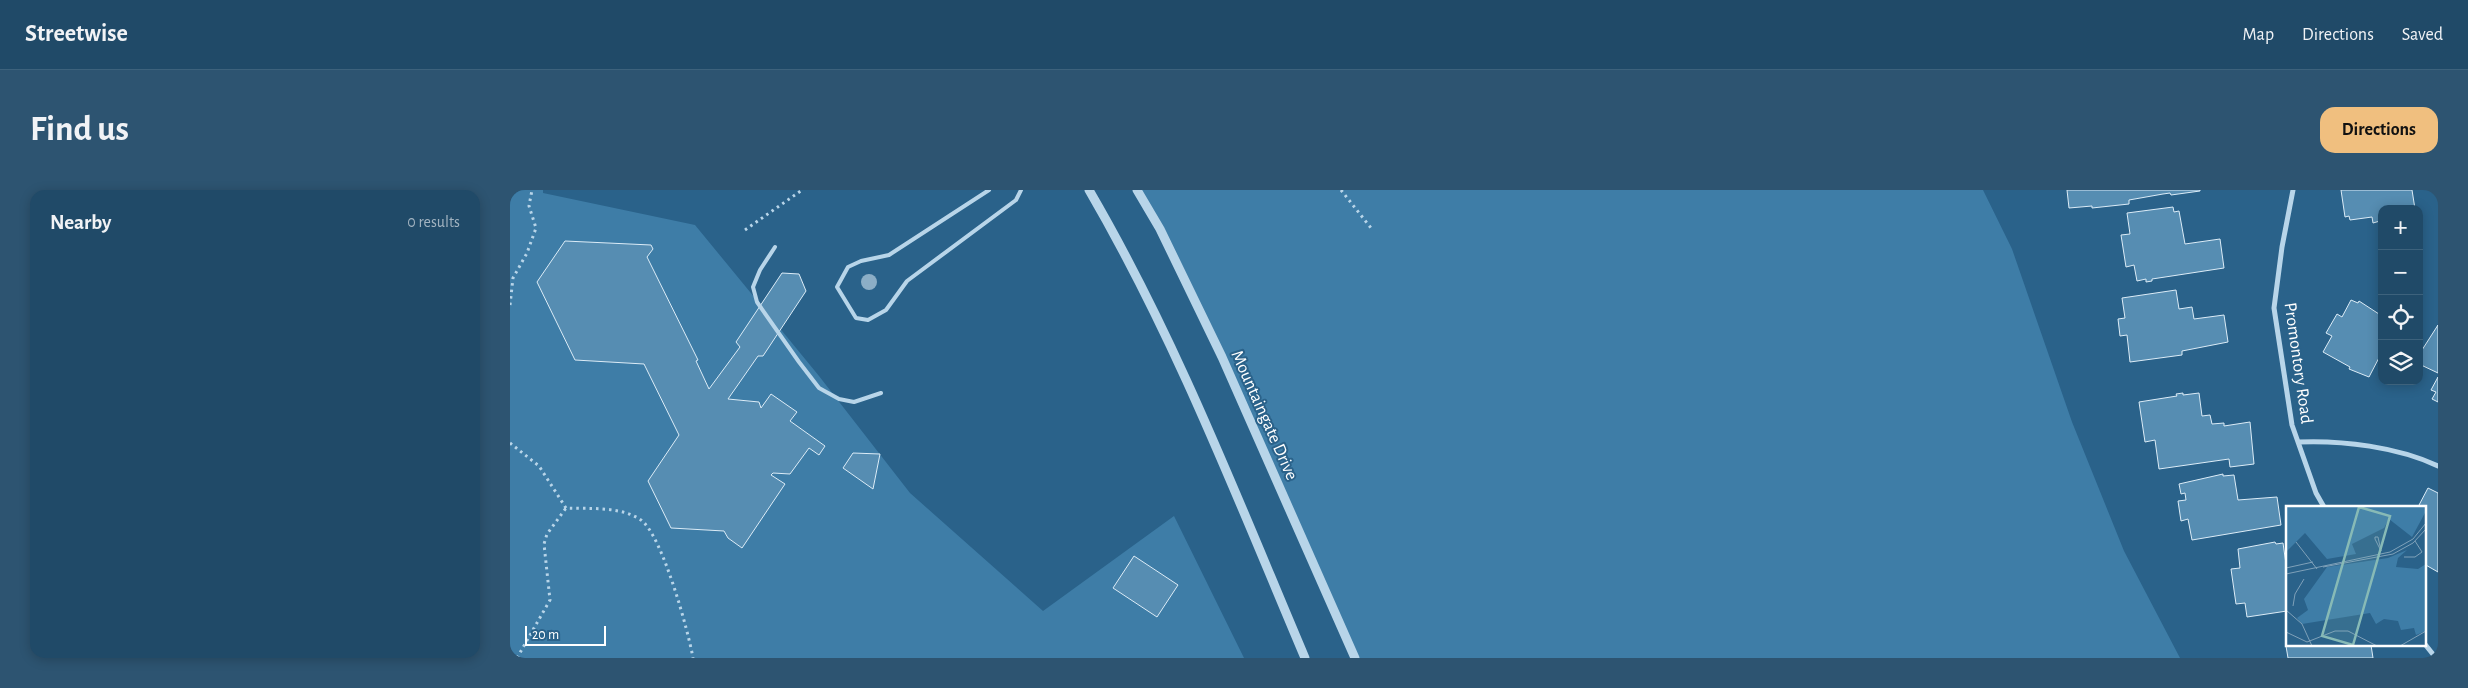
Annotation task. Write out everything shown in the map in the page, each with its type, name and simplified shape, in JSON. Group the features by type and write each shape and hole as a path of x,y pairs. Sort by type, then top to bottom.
{"street":[{"path":"1089,190 1126,253 1184,374 1305,658"},
{"name":"Mountaingate Drive","path":"1137,190 1160,229 1222,357 1355,658"},
{"name":"Promontory Road","path":"2293,190 2282,246 2274,308 2292,425 2316,493 2323,506"},
{"path":"2298,442 2320,441 2357,444 2422,458 2438,466"},
{"path":"2426,646 2436,658"}],"lane":[{"path":"990,190 889,255 861,261 848,267 837,287 856,318 868,320 886,310 906,280 1016,200 1021,190"},
{"path":"775,247 760,270 753,287 757,302 798,362 820,388 839,399 854,402 881,393"}],"path":[{"path":"510,305 511,277 527,252 536,228 529,206 532,190"},
{"path":"745,230 802,190"},
{"path":"1341,190 1372,228"},
{"path":"510,443 539,466 566,508"},
{"path":"517,658 550,600 544,544 547,534 566,508"},
{"path":"566,508 624,513 642,520 661,551 688,634 693,658"}],"shaded area":[{"path":"510,190 543,190 543,193 695,225 819,376 910,493 1043,611 1174,516 1244,658 510,658"},
{"path":"1137,190 1983,190 2012,249 2072,422 2124,551 2180,658 1355,658 1222,357"}],"building":[{"path":"2067,190 2200,191 2171,195 2170,193 2129,200 2129,204 2092,208 2092,206 2069,208"},
{"path":"2341,190 2412,190 2414,205 2378,205 2378,222 2373,223 2372,217 2350,220 2349,216 2345,217"},
{"path":"2173,207 2174,212 2179,211 2185,244 2220,239 2224,268 2152,279 2152,281 2146,282 2146,279 2137,281 2134,265 2126,267 2121,235 2130,234 2127,213"},
{"path":"565,241 651,245 653,249 647,257 698,360 696,361 709,389 740,347 736,342 782,273 799,274 806,291 763,356 758,356 728,399 759,402 761,408 771,394 797,412 790,421 825,446 819,455 809,448 790,474 773,473 771,475 785,484 742,548 728,538 724,531 671,528 648,481 679,435 644,364 575,360 537,282"},
{"path":"2176,290 2179,309 2192,307 2194,319 2224,315 2228,342 2182,351 2182,355 2130,362 2127,335 2120,336 2118,319 2125,318 2122,298"},
{"path":"2351,300 2358,303 2359,301 2378,313 2378,360 2369,377 2349,369 2350,367 2323,352 2332,336 2326,333 2337,314 2342,317"},
{"path":"2438,325 2438,373 2423,366 2423,348"},
{"path":"2438,377 2438,402 2432,399 2436,392 2431,390"},
{"path":"2183,393 2183,395 2199,393 2202,416 2210,415 2212,424 2224,423 2224,426 2250,422 2254,464 2230,467 2229,459 2159,469 2155,440 2145,442 2139,402 2177,396 2176,394"},
{"path":"853,453 880,454 873,489 843,468"},
{"path":"2223,474 2223,476 2234,475 2238,500 2277,497 2281,525 2192,540 2188,519 2181,521 2178,501 2186,500 2185,493 2181,494 2179,484"},
{"path":"2428,488 2438,493 2438,572 2426,565 2426,506 2419,506"},
{"path":"2275,542 2276,544 2283,543 2286,564 2286,611 2247,617 2245,603 2236,604 2231,569 2240,568 2238,549"},
{"path":"1134,556 1178,585 1157,617 1113,588"},
{"path":"2286,646 2371,646 2373,658 2288,658"}]}
